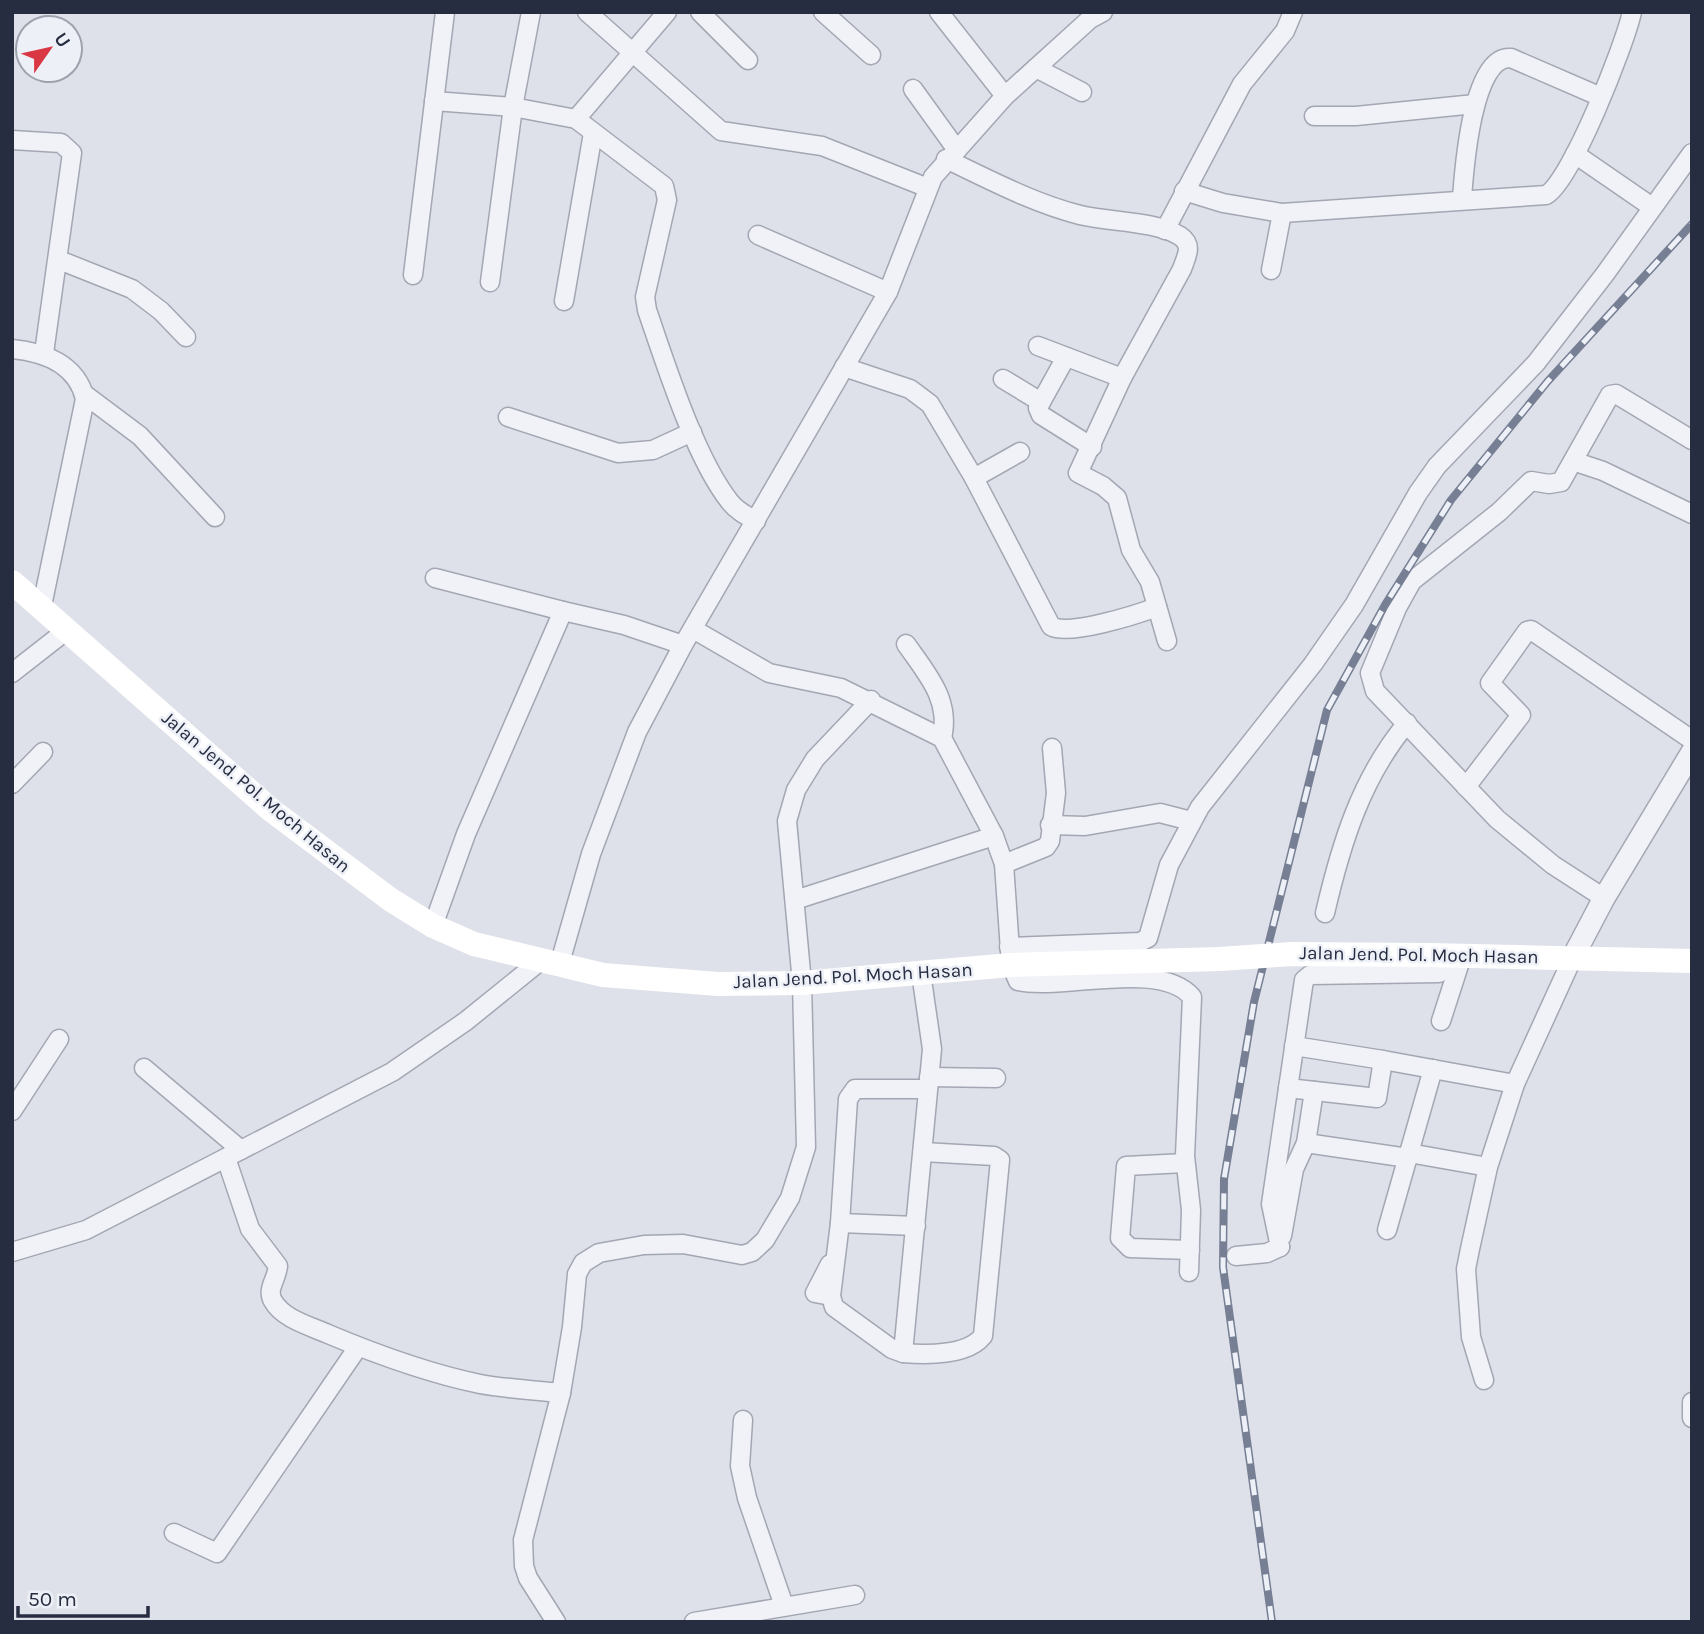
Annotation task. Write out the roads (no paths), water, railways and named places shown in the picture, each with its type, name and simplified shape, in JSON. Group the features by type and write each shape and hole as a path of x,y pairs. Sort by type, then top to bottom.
{"main road":[{"name":"Jalan Jend. Pol. Moch Hasan","path":"12,582 271,810 362,880 432,926 474,944 549,964 603,975 663,981 802,983 921,972 1010,956 1220,959 1292,954 1445,959 1573,957 1686,966"}],"street":[{"path":"413,275 444,12"},
{"path":"490,282 513,107 531,12"},
{"path":"587,12 631,54 721,131 822,146 928,188"},
{"path":"576,119 667,12"},
{"path":"700,12 748,60"},
{"path":"823,12 871,55"},
{"path":"939,12 1005,96"},
{"path":"1165,230 1242,84 1285,31 1293,12"},
{"path":"1184,191 1223,203 1282,213 1462,198 1546,195 1560,183 1601,97 1632,12"},
{"path":"12,1252 86,1230 392,1072 549,964 626,755 692,629 888,292 928,188 952,154 1005,96 1094,15"},
{"path":"1462,198 1475,104 1492,66 1506,57 1601,97"},
{"path":"1036,68 1082,92"},
{"path":"913,89 952,154 1044,204 1081,215 1165,230 1181,237 1189,252 1122,378 1078,473 1103,486 1117,498 1131,550 1150,582 1167,642"},
{"path":"434,101 513,107 576,119 662,184 667,192 645,303 692,432 730,502 756,521"},
{"path":"1314,116 1356,116 1475,104"},
{"path":"564,301 593,133"},
{"path":"12,140 61,143 72,153 44,353"},
{"path":"1010,956 1144,940 1151,935 1169,865 1191,821 1354,605 1418,493 1437,466 1536,363 1692,153"},
{"path":"1574,154 1652,207"},
{"path":"1271,270 1282,213"},
{"path":"758,235 888,292"},
{"path":"59,260 132,289 161,311 186,337"},
{"path":"1038,346 1122,378"},
{"path":"12,349 44,353 61,365 84,394 139,436 215,517"},
{"path":"1066,357 1038,408 1041,415 1092,447"},
{"path":"844,368 921,395 943,424 974,478 1051,626 1063,629 1100,623 1157,607"},
{"path":"1003,379 1040,404"},
{"path":"41,606 84,394"},
{"path":"1604,898 1523,842 1466,787 1375,691 1370,682 1370,673 1407,589 1427,566 1499,512 1528,482 1558,484 1613,394 1692,440"},
{"path":"508,417 618,453 653,450 692,432"},
{"path":"974,478 1020,452"},
{"path":"1573,461 1603,471 1692,514"},
{"path":"435,578 624,625 683,645"},
{"path":"432,926 466,834 564,611"},
{"path":"692,629 779,677 841,688 871,700 942,738 994,836 1004,864 1010,956 1020,983 1149,979 1188,992 1194,1002 1185,1163 1191,1210 1189,1272"},
{"path":"12,673 68,630"},
{"path":"1466,787 1521,715 1490,683 1527,631 1531,630 1692,740"},
{"path":"906,644 939,691 946,720 942,738"},
{"path":"556,1622 528,1578 522,1554 523,1540 561,1393 572,1327 577,1273 583,1263 600,1253 644,1245 683,1244 742,1255 751,1252 765,1240 790,1198 806,1147 802,983 787,821 796,790 816,759 871,700"},
{"path":"1325,913 1339,856 1365,787 1375,765 1407,723"},
{"path":"1004,864 1045,847 1049,841 1056,793 1052,748"},
{"path":"12,785 43,752"},
{"path":"1484,1380 1471,1337 1466,1269 1488,1167 1515,1084 1573,957 1604,898 1692,752"},
{"path":"1050,825 1085,826 1160,813 1191,821"},
{"path":"795,900 994,836"},
{"path":"1440,1021 1445,959"},
{"path":"1280,1247 1271,1204 1304,979 1310,975 1439,973 1445,959"},
{"path":"903,1353 923,1152 931,1026 921,972"},
{"path":"12,1111 59,1039"},
{"path":"1294,1046 1515,1084"},
{"path":"1288,1088 1376,1105 1383,1060"},
{"path":"144,1068 234,1154 250,1229 278,1266 270,1290 274,1304 292,1318 358,1347 425,1371 482,1384 561,1393"},
{"path":"1387,1230 1433,1069"},
{"path":"923,1152 994,1156 1000,1160 983,1336 972,1344 937,1354 903,1353 892,1349 839,1314 831,1296 841,1223 850,1093 855,1089 996,1079"},
{"path":"1280,1247 1294,1169 1307,1143 1314,1091"},
{"path":"1307,1143 1488,1167"},
{"path":"1185,1163 1126,1166 1120,1238 1130,1248 1190,1250"},
{"path":"841,1223 916,1226"},
{"path":"1236,1256 1267,1253 1280,1247"},
{"path":"174,1534 214,1559 358,1347"},
{"path":"1692,1402 1692,1418"},
{"path":"743,1420 740,1466 747,1498 784,1606"},
{"path":"694,1622 855,1595"}],"railway":[{"path":"1272,1622 1223,1267 1224,1179 1254,1002 1327,710 1385,605 1451,500 1548,381 1692,224"}]}
